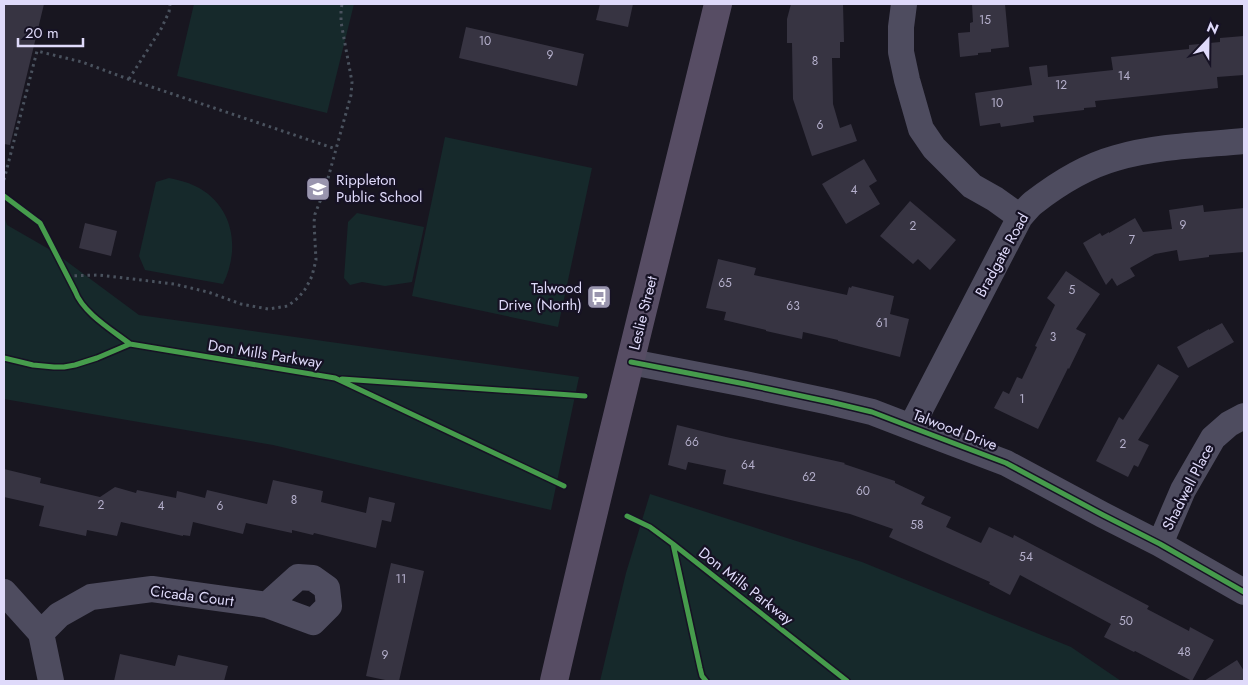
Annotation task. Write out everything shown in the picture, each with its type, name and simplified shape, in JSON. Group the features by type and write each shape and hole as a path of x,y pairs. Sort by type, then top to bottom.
{"main road":[{"name":"Leslie Street","path":"554,681 596,501 718,4"}],"street":[{"path":"904,4 901,27 901,52 921,129 934,148 972,186 995,199 1020,217"},
{"name":"Bradgate Road","path":"911,427 1020,217 1032,204 1081,172 1115,158 1154,150 1244,141"},
{"name":"Talwood Drive","path":"631,362 745,384 872,412 1006,463 1160,544 1244,592"},
{"name":"Shadwell Place","path":"1160,544 1183,490 1213,438 1229,424 1244,416"},
{"name":"Cicada Court","path":"41,634 58,616 90,597 152,588 267,605"},
{"path":"4,592 41,634 51,681"}],"path":[{"path":"128,80 161,29 169,12 170,4"},
{"path":"68,276 99,275 174,284 208,292 241,304 268,309 288,306 299,297 312,276 316,260 315,214 325,189 351,95 352,82 341,22 342,4"},
{"path":"4,180 37,51 82,62 128,80 336,149"},
{"path":"63,267 72,283"}],"green space":[{"path":"194,4 354,4 327,113 177,76"},
{"path":"445,137 592,168 558,327 412,296"},
{"path":"169,178 192,185 208,194 225,215 230,228 232,256 223,284 145,270 139,256 156,182"},
{"path":"357,213 424,227 412,282 385,286 362,282 350,285 344,278 348,222"},
{"path":"4,216 7,225 54,252 139,315 579,377 551,510 273,445 4,399"},
{"path":"650,494 862,562 1071,647 1121,681 600,681 626,573"}],"building":[{"path":"4,4 44,4 10,145 4,144"},
{"path":"600,4 633,4 628,27 596,20"},
{"path":"791,4 843,4 844,42 840,42 840,58 832,58 833,104 840,128 851,124 857,141 812,156 793,99 792,43 787,43 787,19"},
{"path":"972,4 1005,4 1009,47 991,49 991,52 978,53 978,55 960,57 958,33 970,32 970,23 973,22"},
{"path":"466,27 584,54 577,86 459,58"},
{"path":"1244,36 1244,75 1217,77 1218,88 1095,101 1096,107 1084,108 1084,110 1033,116 1034,122 1001,127 1000,123 980,126 975,93 1032,85 1029,67 1047,65 1048,77 1113,70 1111,57 1189,49 1189,45 1220,42 1220,38"},
{"path":"864,159 877,181 869,186 880,204 846,224 822,184"},
{"path":"910,201 956,240 930,270 918,259 913,264 880,236"},
{"path":"1203,205 1204,212 1244,208 1244,252 1209,255 1209,257 1179,261 1177,250 1155,254 1130,268 1135,276 1117,286 1112,278 1106,285 1083,243 1100,233 1102,236 1109,233 1135,218 1143,232 1172,229 1169,210"},
{"path":"85,223 117,231 111,256 79,248"},
{"path":"718,259 756,268 754,275 847,295 849,287 851,288 852,286 894,296 890,314 909,319 900,357 803,332 802,339 724,320 726,312 706,308"},
{"path":"1066,271 1100,294 1076,329 1086,334 1038,429 994,408 1003,391 1009,394 1017,377 1022,379 1037,347 1035,346 1055,305 1047,298"},
{"path":"1222,323 1234,342 1188,368 1177,347"},
{"path":"1158,364 1179,376 1138,440 1149,445 1138,467 1134,465 1128,477 1096,461 1119,417 1123,420"},
{"path":"677,425 845,463 895,481 895,483 925,497 921,504 951,517 946,527 981,543 989,527 1013,538 1014,535 1149,606 1147,609 1189,631 1190,627 1214,640 1192,681 1104,637 1111,624 1020,575 1010,595 989,584 990,582 889,537 893,529 850,514 723,484 726,470 688,462 686,470 668,465"},
{"path":"4,469 41,478 40,483 100,497 115,487 136,493 137,490 176,498 177,491 205,498 207,490 267,504 273,480 323,491 321,502 366,513 369,497 395,503 391,522 382,520 376,548 314,533 313,535 292,530 292,533 246,523 243,534 193,522 190,536 183,536 121,522 117,536 87,530 86,536 39,526 44,506 4,497"},
{"path":"391,563 424,571 399,681 366,676"},
{"path":"120,654 175,666 178,655 228,666 224,681 114,681"},
{"path":"1237,660 1244,671 1244,681 1204,681"}],"cycle path":[{"path":"4,196 40,223 84,307 130,344"},
{"name":"Don Mills Parkway","path":"4,358 33,365 64,367 97,358 130,344 335,378 564,486"},
{"path":"631,362 745,384 872,412 1006,463 1160,544 1244,592"},
{"path":"342,379 585,396"},
{"name":"Don Mills Parkway","path":"627,516 650,527 673,544 847,681"},
{"path":"673,544 700,668 702,676 706,681"}],"place":[{"name":"Rippleton Public School","path":"318,189"},
{"name":"Talwood Drive (North)","path":"599,297"}]}
